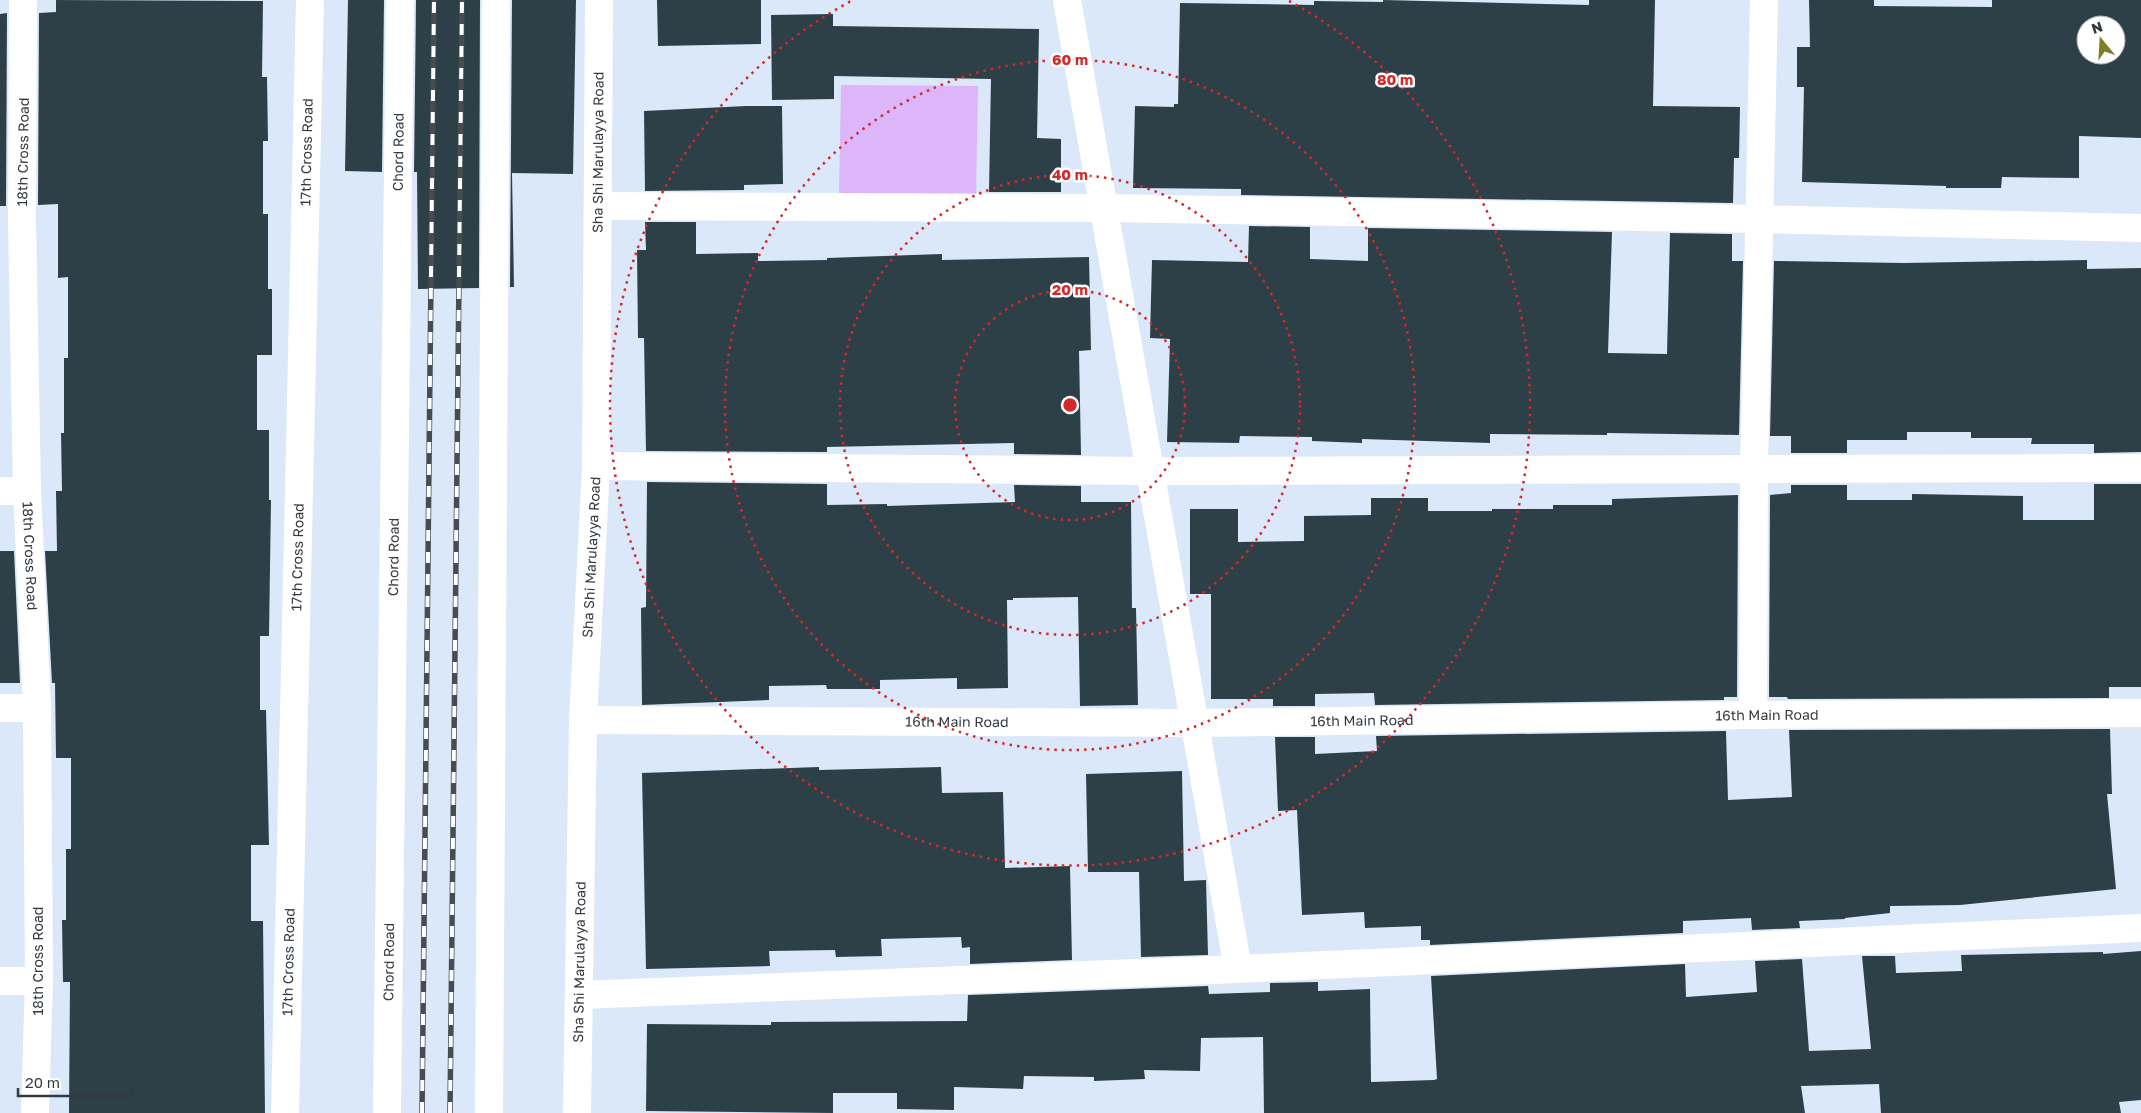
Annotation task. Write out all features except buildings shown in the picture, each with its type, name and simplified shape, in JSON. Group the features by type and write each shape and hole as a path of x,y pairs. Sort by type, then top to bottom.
{"street":[{"name":"18th Cross Road","path":"23,0 11,221 27,491 37,708 39,981 35,1113"},
{"name":"17th Cross Road","path":"286,1113 310,0"},
{"name":"Chord Road","path":"387,1113 400,0"},
{"path":"488,1113 496,0"},
{"name":"Sha Shi Marulayya Road","path":"577,1113 583,720 596,466 599,0"},
{"path":"1067,0 1238,969"},
{"path":"1752,715 1758,219 1764,0"},
{"path":"598,206 1104,208 1758,219 2141,228"},
{"path":"596,466 1150,471 2141,468"},
{"path":"0,491 27,491"},
{"path":"0,708 37,708"},
{"name":"16th Main Road","path":"583,720 1195,723 1752,715 2141,713"},
{"path":"580,995 1238,969 2141,928"},
{"path":"0,981 39,981"}],"shaded area":[{"path":"841,85 978,86 976,196 839,194"}],"railway":[{"path":"422,1113 434,0"},
{"path":"450,1113 462,0"}]}
